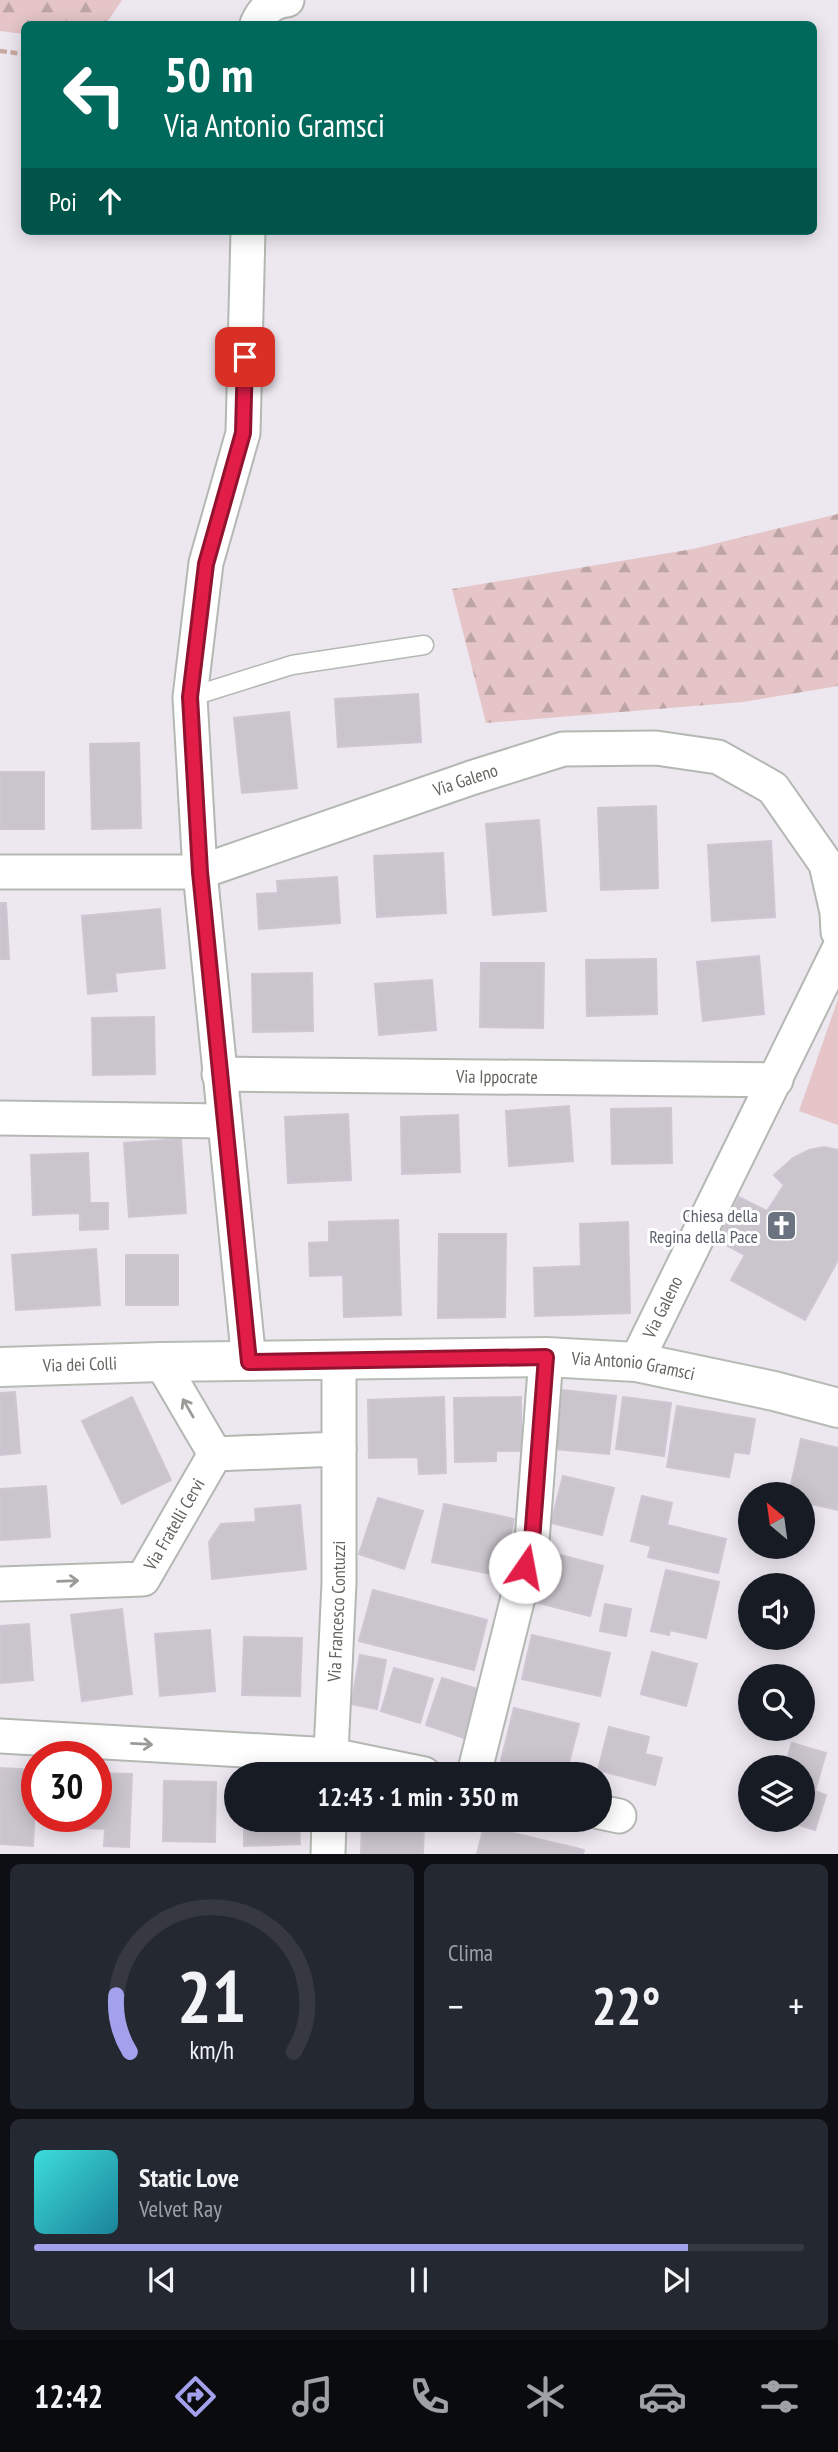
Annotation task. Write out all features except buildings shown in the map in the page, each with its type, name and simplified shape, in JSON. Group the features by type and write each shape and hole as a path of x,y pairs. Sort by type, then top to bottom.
{"street":[{"path":"258,21 263,10 283,1"},
{"path":"248,235 243,433 206,564 190,697 200,872 249,1362"},
{"name":"Via Galeno","path":"0,872 200,872 563,749 656,748 718,757 773,788 826,864 837,912 838,932"},
{"name":"Via Galeno","path":"636,1362 838,951"},
{"name":"Via Ippocrate","path":"219,1074 776,1080"},
{"path":"0,1118 224,1121"},
{"path":"477,1762 532,1541 546,1357"},
{"name":"Via Antonio Gramsci","path":"249,1362 546,1357 636,1362 774,1391 838,1408"},
{"name":"Via Francesco Contuzzi","path":"331,1762 339,1583 339,1360"},
{"path":"162,1362 215,1454 339,1449"},
{"name":"Via dei Colli","path":"0,1367 249,1362"},
{"name":"Via Fratelli Cervi","path":"0,1584 143,1579 215,1454"},
{"path":"0,1736 297,1762"},
{"path":"328,1853 329,1832"}],"lane":[{"path":"190,697 292,665 424,645"}],"path":[{"path":"0,51 21,54"}],"green space":[{"path":"0,0 122,0 108,21 21,21 21,34 0,31"},
{"path":"838,514 838,686 743,702 486,723 452,589 693,549"},
{"path":"838,999 838,1125 799,1111"}],"place":[{"name":"Chiesa della Regina della Pace","path":"781,1226"}],"route":[{"path":"245,357 243,433 206,564 190,697 200,872 249,1362 546,1357 532,1541 525,1567"}]}
